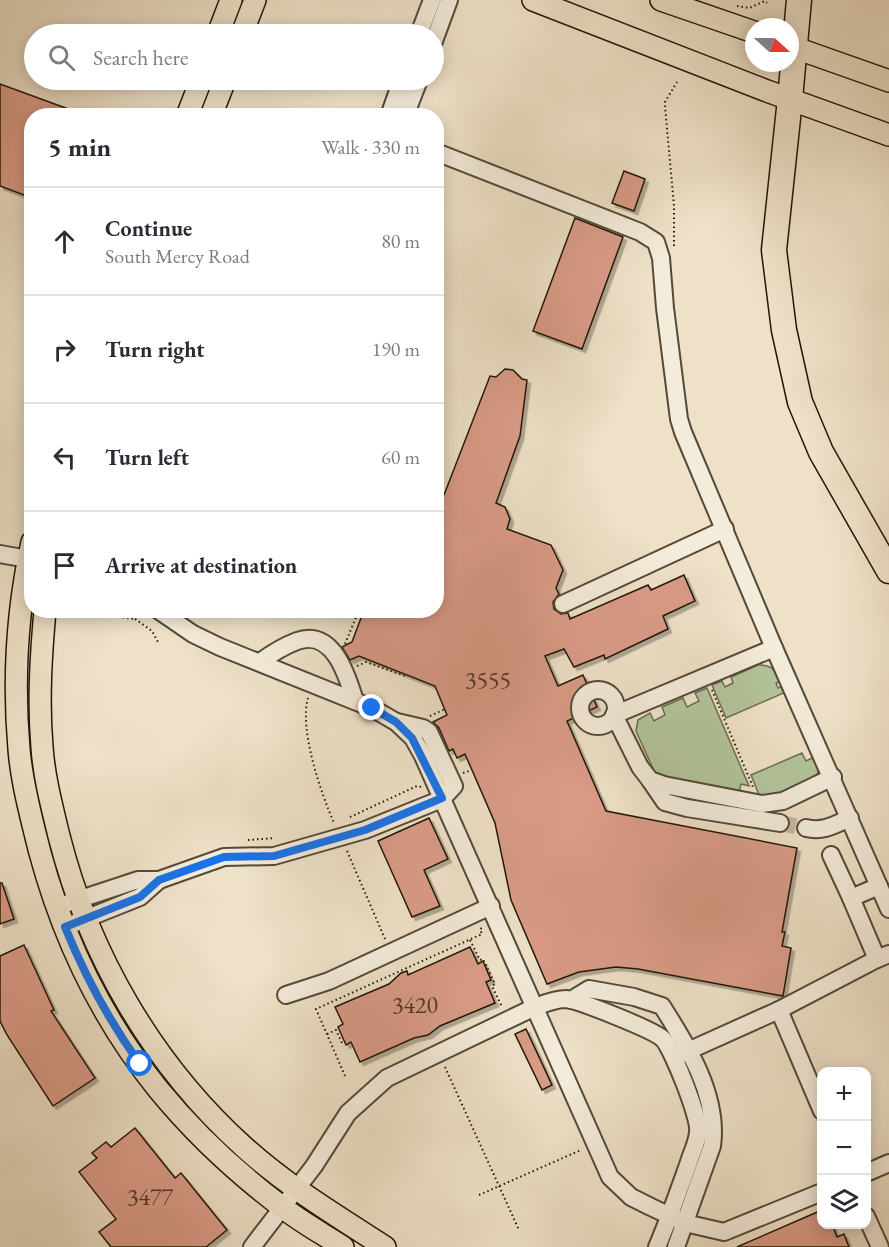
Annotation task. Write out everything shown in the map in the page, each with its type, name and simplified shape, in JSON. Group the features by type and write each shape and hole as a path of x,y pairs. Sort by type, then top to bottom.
{"highway":[{"path":"796,18 799,0"},
{"path":"791,72 774,250 784,330 800,402 821,452 889,571"}],"main road":[{"path":"222,24 231,0"},
{"path":"246,24 255,0"},
{"path":"533,0 884,133"},
{"path":"661,0 745,30"},
{"path":"799,49 889,81"},
{"path":"190,108 197,90"},
{"path":"215,108 221,90"},
{"path":"24,593 17,639 19,750 24,788 38,847 56,907 93,990 112,1022 158,1088 205,1140 282,1208 343,1247"},
{"path":"45,618 40,695 43,754 55,818 69,876 81,909 117,987 175,1073 221,1125 246,1149 297,1189 385,1247"}],"street":[{"path":"423,24 432,0"},
{"path":"440,24 449,0"},
{"path":"391,108 398,90"},
{"path":"408,108 415,90"},
{"path":"444,155 640,231 656,242 661,258 679,419 774,648 889,909"},
{"path":"563,604 725,529"},
{"path":"0,554 24,554"},
{"path":"170,618 193,634 372,708 396,722 412,738 442,780 442,798 610,1177 631,1197 685,1223 724,1232 817,1194"},
{"path":"260,662 298,640 320,641 328,646 342,665 355,701"},
{"path":"774,648 614,715 640,767 665,802 687,808 780,823"},
{"path":"650,780 760,804 783,801 832,777"},
{"path":"56,907 81,909 140,897 159,880 224,857 274,856 365,830 442,798"},
{"path":"806,828 825,830 850,818"},
{"path":"681,1054 779,1010 883,956 851,898 831,855"},
{"path":"851,898 879,886"},
{"path":"65,927 81,909"},
{"path":"286,995 329,981 391,952 494,914"},
{"path":"571,1000 589,989 634,996 662,1006 681,1054 699,1131 657,1247"},
{"path":"252,1247 297,1189 348,1113 387,1078 536,1007 551,1001 571,1000 642,1026 681,1054 702,1079 715,1128 710,1154 676,1247"},
{"path":"779,1010 817,1099"},
{"path":"871,1171 889,1163"},
{"path":"871,1226 880,1247"}],"path":[{"path":"730,6 749,8 765,1 767,3"},
{"path":"674,253 674,206 665,102 677,82"},
{"path":"128,618 135,619 152,631 158,642"},
{"path":"341,638 346,644 355,618"},
{"path":"354,668 366,662 405,676"},
{"path":"706,676 760,804"},
{"path":"313,684 306,704 308,731 318,780 333,823 417,786 422,788 472,770"},
{"path":"427,717 445,710"},
{"path":"246,841 282,837"},
{"path":"341,837 391,952"},
{"path":"345,1076 316,1009 482,934 480,929 494,914"},
{"path":"470,940 480,960 483,959 495,984 492,986 508,1020"},
{"path":"327,1034 336,1030 342,1042 345,1041"},
{"path":"439,1052 519,1230"},
{"path":"479,1196 585,1148"}],"green space":[{"path":"758,665 770,667 775,671 782,681 776,683 778,688 783,686 786,692 726,718 712,685 722,681 725,687 733,683 731,677"},
{"path":"707,688 749,786 741,784 739,793 662,777 655,773 636,731 638,720 650,713 654,721 665,715 662,707 683,698 687,707 699,701 695,693"},
{"path":"802,753 806,761 814,757 819,769 816,778 781,795 760,797 751,775"}],"building":[{"path":"0,84 66,108 24,108 24,195 0,186"},
{"path":"624,171 645,179 634,211 612,203"},
{"path":"575,218 623,237 582,349 533,331"},
{"path":"505,369 513,370 522,379 527,380 520,436 496,503 505,507 510,519 507,529 551,545 563,570 556,588 559,594 553,602 554,609 561,614 568,613 570,619 648,585 651,590 684,575 695,601 663,616 668,629 605,659 604,655 574,667 564,649 545,656 558,686 583,675 597,707 567,721 606,811 797,848 782,932 785,932 782,946 791,948 783,996 616,967 579,972 547,984 511,900 495,823 465,754 457,758 453,749 449,751 439,728 433,722 447,715 435,686 359,656 350,660 342,647 352,642 361,618 444,618 444,495 490,376 496,377"},
{"path":"429,818 448,859 424,870 440,906 412,917 378,841"},
{"path":"0,883 2,883 14,919 0,924"},
{"path":"24,945 54,1010 51,1011 95,1078 53,1106 0,1021 0,956"},
{"path":"470,947 478,964 483,961 491,980 486,982 495,1003 440,1026 428,1035 414,1038 360,1062 351,1042 346,1045 338,1027 343,1024 335,1007 389,984 401,973 407,971 408,975"},
{"path":"526,1029 552,1085 542,1090 515,1034"},
{"path":"135,1128 175,1178 181,1173 227,1230 206,1247 111,1247 99,1232 116,1219 79,1172 97,1158 92,1153 106,1142 111,1147"},
{"path":"817,1212 817,1229 834,1229 837,1237 844,1234 849,1247 737,1247"}],"tunnel":[{"path":"780,823 806,828"}],"route":[{"path":"140,1064 93,990 65,927 140,897 159,880 224,857 274,856 365,830 442,798 412,738 396,722 372,708"}]}
